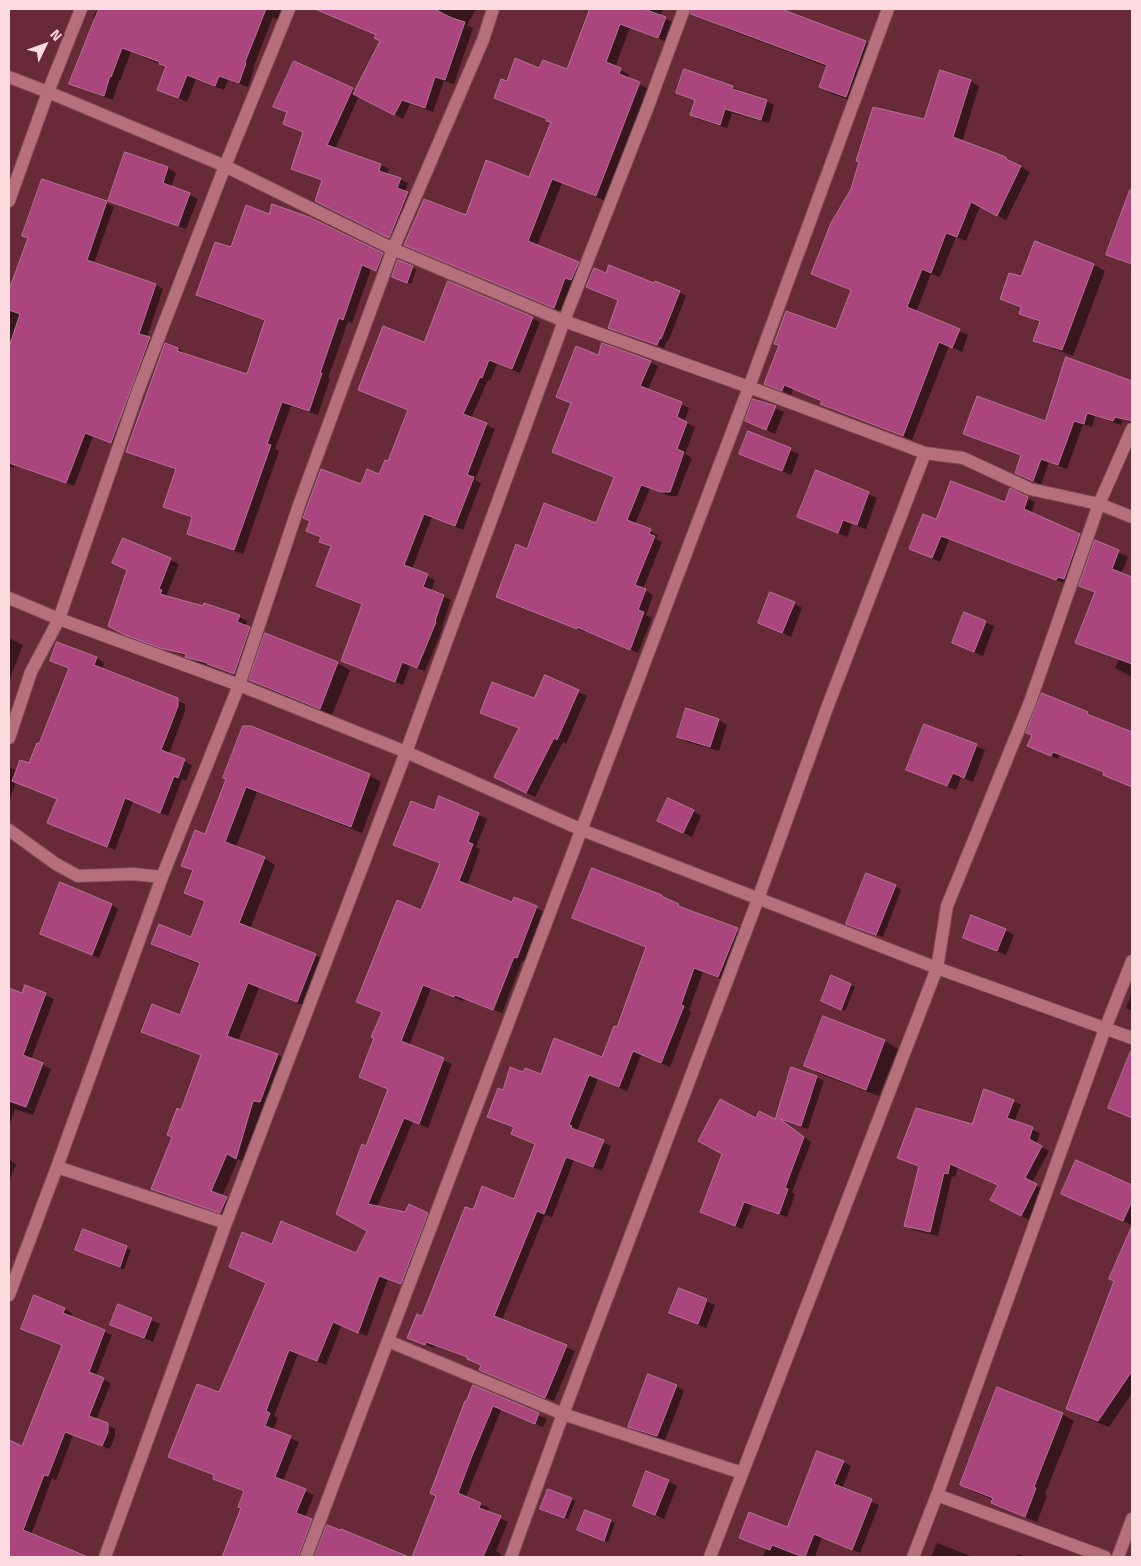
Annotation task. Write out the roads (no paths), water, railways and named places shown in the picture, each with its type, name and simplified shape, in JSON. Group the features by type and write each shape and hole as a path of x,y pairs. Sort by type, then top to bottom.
{"street":[{"path":"9,201 48,92 82,9"},
{"path":"9,738 31,672 60,619 138,391 225,166 289,9"},
{"path":"9,1295 162,877 239,685 299,505 393,249 483,40 493,9"},
{"path":"105,1557 226,1224 406,752 564,321 684,9"},
{"path":"306,1557 749,387 888,9"},
{"path":"9,78 48,92 225,166 393,249 564,321 926,453 963,458 1030,489 1099,504 1132,517"},
{"path":"710,1557 937,968 947,906 1030,702 1099,504 1132,429"},
{"path":"511,1557 562,1414 758,899 827,708 926,453"},
{"path":"9,598 60,619 239,685 406,752 582,830 758,899 937,968 1132,1038"},
{"path":"9,830 56,864 78,876 133,874 162,877"},
{"path":"913,1557 1105,1029 1132,962"},
{"path":"57,1167 226,1224"},
{"path":"388,1341 562,1414 742,1473"},
{"path":"937,1495 1105,1557"},
{"path":"1118,1557 1132,1519"}]}
